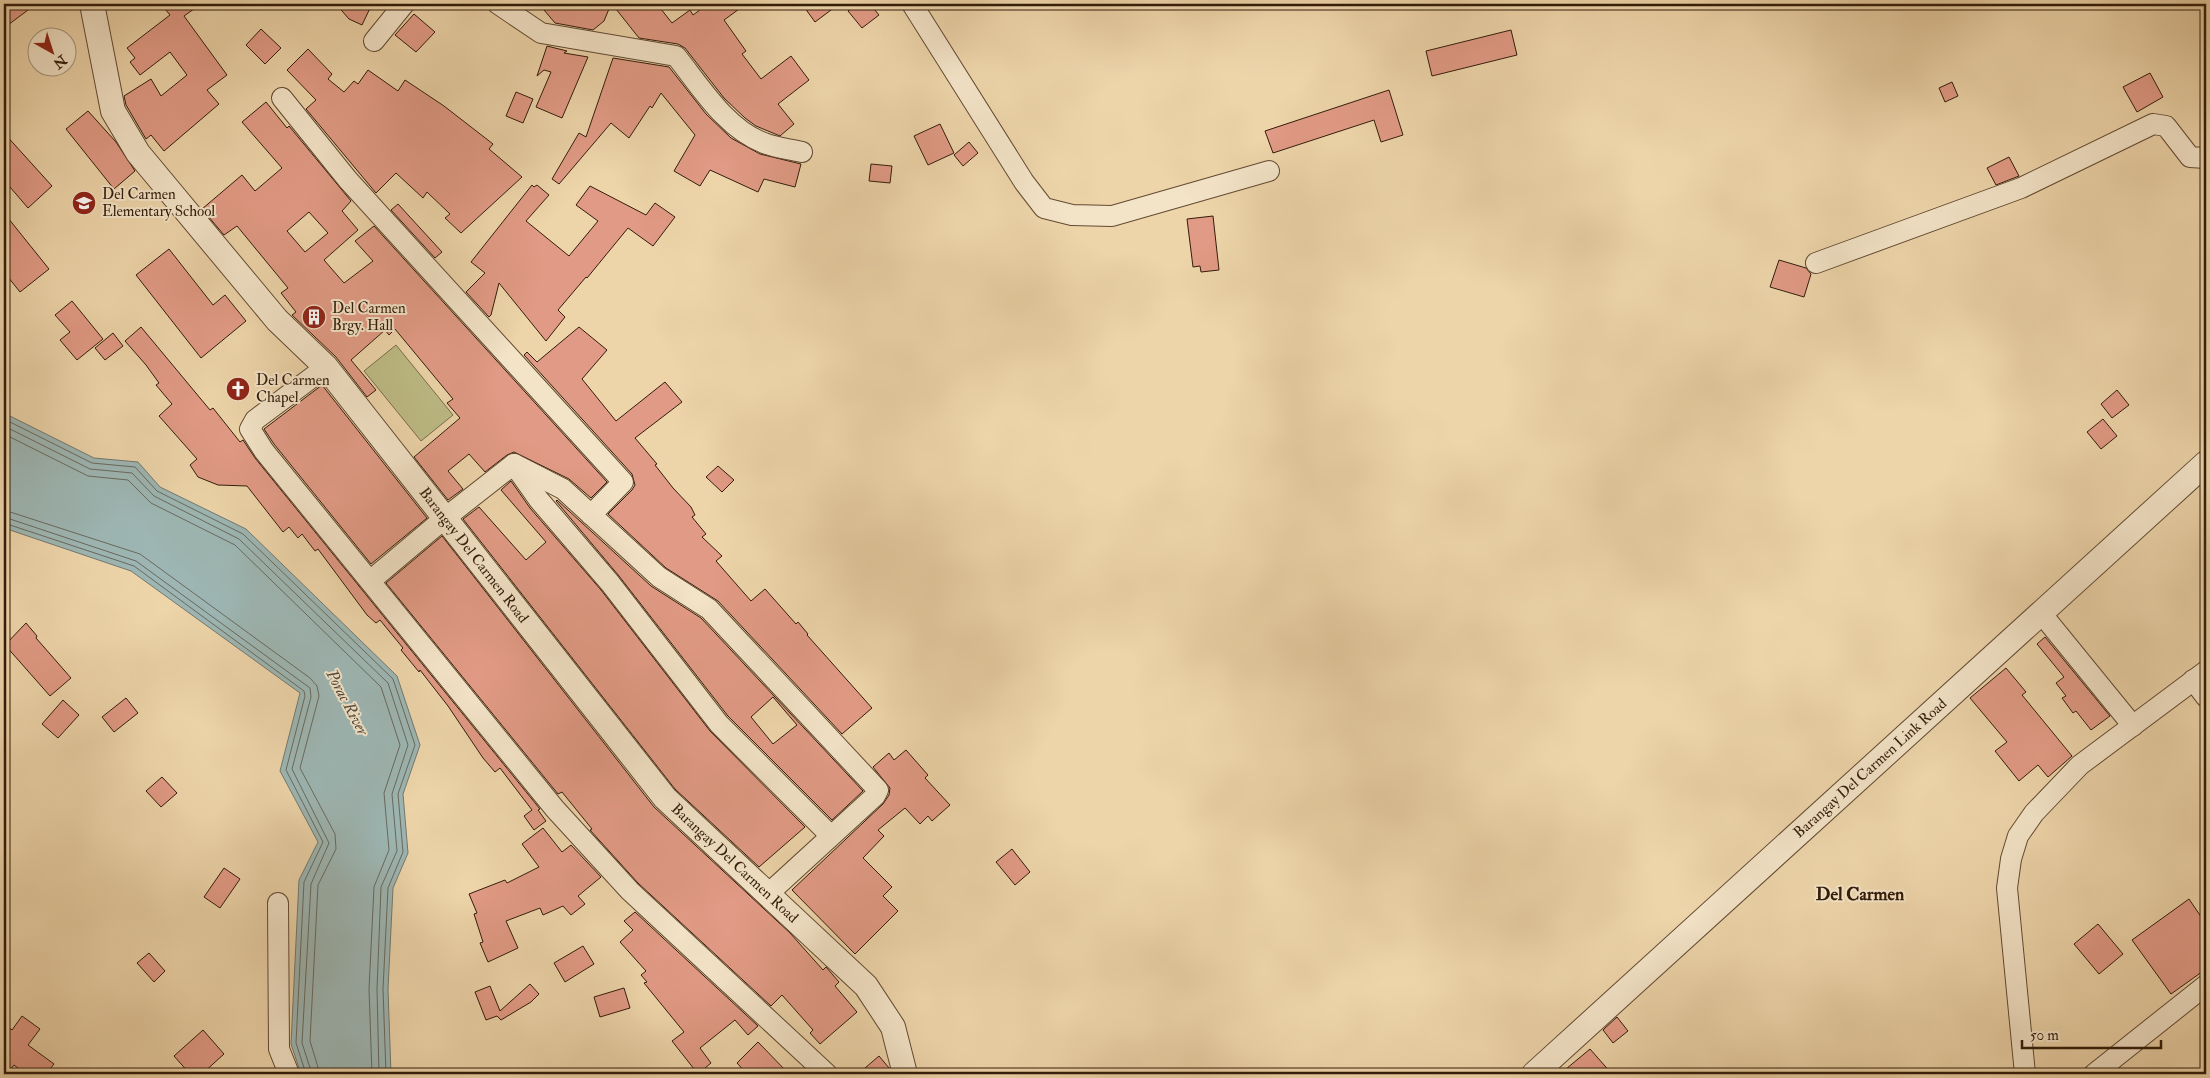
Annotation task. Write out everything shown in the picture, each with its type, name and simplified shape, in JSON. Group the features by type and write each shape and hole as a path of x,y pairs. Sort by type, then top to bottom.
{"street":[{"name":"Barangay Del Carmen Road","path":"92,4 113,111 138,153 277,320 326,367 666,798 866,986 893,1027 905,1074"},
{"path":"374,41 404,4"},
{"path":"498,4 542,33 676,56 720,110 742,130 764,143 802,152"},
{"path":"912,4 1024,182 1044,208 1072,216 1112,216 1269,171"},
{"path":"282,98 348,180 623,482 591,515"},
{"path":"1816,263 2021,188 2153,124 2166,126 2190,157 2206,158"},
{"path":"326,367 255,420 250,429 264,451 555,808 630,891 827,1074"},
{"name":"Barangay Del Carmen Link Road","path":"1534,1074 2206,463"},
{"path":"370,581 445,518 514,464"},
{"path":"514,464 563,489 659,577 709,609 878,791 768,894"},
{"path":"514,464 538,500 610,582 719,724 830,835"},
{"path":"2041,613 2133,726"},
{"path":"2025,1074 2007,888 2011,859 2018,836 2034,813 2080,766 2200,676 2206,697"},
{"path":"278,902 279,1049 289,1074"},
{"path":"2094,1074 2206,985"}],"shaded area":[{"path":"396,345 453,415 421,441 364,371"}],"water":[{"name":"Porac River","path":"4,413 94,458 138,462 160,487 246,529 397,676 420,745 403,794 408,853 393,888 388,989 391,1074 301,1074 291,1044 299,880 318,842 280,771 300,693 131,571 4,528"}],"building":[{"path":"4,4 36,4 4,28"},
{"path":"161,4 201,4 184,16 227,75 207,90 219,104 164,151 151,135 146,139 126,105 124,96 151,79 161,96 187,75 170,52 140,75 130,62 135,58 127,48 170,15"},
{"path":"336,4 372,4 362,25 349,19"},
{"path":"539,4 611,4 604,21 593,30 555,23"},
{"path":"612,4 657,4 672,23 690,10 693,15 708,4 746,4 724,20 746,51 742,54 761,79 791,56 809,80 778,104 794,124 780,136 756,126 724,98 685,48 678,44 639,38"},
{"path":"802,4 839,4 815,22"},
{"path":"858,4 870,4 879,15 862,28 848,11"},
{"path":"414,14 435,32 416,52 395,35"},
{"path":"261,29 281,48 265,64 246,45"},
{"path":"1511,30 1517,55 1432,76 1426,51"},
{"path":"547,46 567,51 564,53 588,57 562,118 536,107 551,72 544,70 537,76"},
{"path":"308,49 332,74 328,79 344,92 354,81 358,84 368,70 398,91 405,80 444,106 493,144 489,149 522,177 461,233 445,218 450,214 427,192 423,198 396,173 376,193 306,109 316,100 287,70"},
{"path":"613,58 669,67 706,114 731,138 760,154 801,164 795,187 764,179 758,192 710,170 700,186 674,171 695,135 661,93 629,138 611,123 559,184 552,179 579,133 586,137"},
{"path":"2150,73 2163,97 2137,112 2123,87"},
{"path":"1952,82 1958,96 1945,102 1939,88"},
{"path":"1389,90 1403,135 1381,142 1374,120 1273,153 1265,131"},
{"path":"516,92 533,99 523,123 506,116"},
{"path":"266,102 287,128 289,126 351,201 342,211 358,230 324,260 344,283 373,261 355,241 374,226 607,482 591,498 569,479 514,452 507,455 485,472 469,454 448,471 463,489 448,500 414,457 460,418 447,403 453,399 395,329 389,335 385,330 351,360 376,390 367,397 336,357 292,315 296,312 281,293 288,288 237,226 224,235 202,209 242,175 255,191 282,168 242,122","holes":["309,212 328,233 305,252 287,231"]},
{"path":"88,111 116,142 135,171 114,189 66,129"},
{"path":"940,124 954,153 928,165 914,136"},
{"path":"4,133 52,186 28,208 4,180"},
{"path":"969,142 978,153 963,166 954,155"},
{"path":"2009,157 2019,176 1996,185 1987,168"},
{"path":"871,164 892,166 890,183 869,181"},
{"path":"532,185 534,187 537,185 549,195 526,221 569,256 598,221 576,205 590,186 646,215 655,203 675,217 653,246 628,228 558,310 565,317 546,341 499,283 489,317 466,292 485,273 471,262"},
{"path":"398,204 442,252 435,258 391,210"},
{"path":"4,213 49,269 20,292 4,272"},
{"path":"1213,216 1219,270 1201,272 1200,266 1193,267 1187,219"},
{"path":"169,249 213,305 225,295 246,321 201,358 136,275"},
{"path":"1779,260 1806,268 1811,274 1804,297 1770,287"},
{"path":"72,301 103,339 77,360 60,340 70,332 55,315"},
{"path":"141,327 210,410 213,408 240,442 243,440 255,458 540,809 538,810 546,821 534,830 524,816 532,810 500,768 495,772 483,758 448,706 420,670 419,672 401,650 403,648 380,620 376,623 367,615 318,549 315,551 302,534 298,538 289,527 283,532 247,486 218,485 198,477 190,465 197,459 159,416 172,404 156,385 159,383 146,365 125,341"},
{"path":"579,327 607,350 582,379 616,421 665,382 682,402 635,438 657,464 655,465 673,488 691,507 695,515 692,517 706,534 702,537 722,556 716,561 751,601 765,589 796,624 798,622 807,635 872,708 842,734 718,601 666,568 608,514 635,485 632,474 524,355 527,352 537,362"},
{"path":"113,333 123,346 105,360 95,348"},
{"path":"322,385 427,518 371,564 264,429"},
{"path":"2117,390 2129,405 2112,418 2101,404"},
{"path":"2103,419 2117,436 2101,449 2087,432"},
{"path":"718,466 734,480 722,492 706,477"},
{"path":"511,481 530,508 601,590 710,731 805,827 759,867 675,789 463,519 479,507 526,560 546,542 501,490"},
{"path":"556,501 651,586 701,618 863,791 832,820 728,716 619,576","holes":["773,697 797,725 773,744 751,717"]},
{"path":"442,536 654,807 790,933 823,970 826,967 839,982 835,986 857,1012 820,1044 810,1033 813,1030 782,995 771,1006 638,883 590,830 592,829 562,792 558,794 386,583"},
{"path":"26,623 37,636 36,638 71,678 50,696 5,645"},
{"path":"2045,637 2110,716 2091,730 2076,711 2073,713 2062,698 2066,696 2056,683 2064,677 2037,644"},
{"path":"2006,668 2026,692 2022,695 2072,756 2048,777 2038,765 2019,781 1995,751 2007,742 1970,698"},
{"path":"126,698 138,713 114,732 102,717"},
{"path":"63,700 79,715 58,738 42,724"},
{"path":"906,750 928,775 925,778 950,805 932,821 928,816 920,824 905,808 878,830 884,836 863,858 892,887 883,896 898,911 855,954 792,890 883,804 889,795 890,788 873,767 889,753 894,760"},
{"path":"162,777 177,793 161,807 146,791"},
{"path":"543,828 562,852 571,845 601,877 578,896 585,904 571,915 563,906 543,915 540,908 506,921 518,948 488,962 480,943 483,942 474,914 477,913 469,894 505,880 507,883 539,867 522,844"},
{"path":"1012,849 1030,872 1015,885 996,862"},
{"path":"224,868 240,879 220,908 204,897"},
{"path":"2189,899 2206,924 2206,969 2171,994 2132,940"},
{"path":"635,912 758,1026 748,1035 735,1020 700,1048 711,1063 698,1074 672,1041 684,1032 644,983 647,982 641,975 646,971 620,942 633,930 624,921"},
{"path":"2098,924 2123,954 2099,974 2074,944"},
{"path":"583,946 594,964 565,982 554,963"},
{"path":"149,953 165,971 154,982 137,963"},
{"path":"530,984 539,994 531,1002 501,1020 497,1016 486,1020 475,992 490,986 500,1011"},
{"path":"624,988 630,1008 600,1017 594,997"},
{"path":"22,1016 40,1029 28,1045 54,1064 46,1074 26,1074 14,1065 7,1074 4,1074 4,1024 12,1030"},
{"path":"1617,1017 1628,1031 1613,1043 1603,1030"},
{"path":"203,1030 224,1054 202,1074 190,1074 174,1056"},
{"path":"758,1042 789,1074 747,1074 737,1063"},
{"path":"1590,1049 1612,1074 1560,1074"},
{"path":"879,1056 889,1068 891,1074 858,1074"}],"place":[{"name":"Del Carmen Elementary School","path":"84,203"},
{"name":"Del Carmen Brgy. Hall","path":"314,317"},
{"name":"Del Carmen Chapel","path":"238,389"}],"district":[{"name":"Del Carmen","path":"1860,894"}]}
